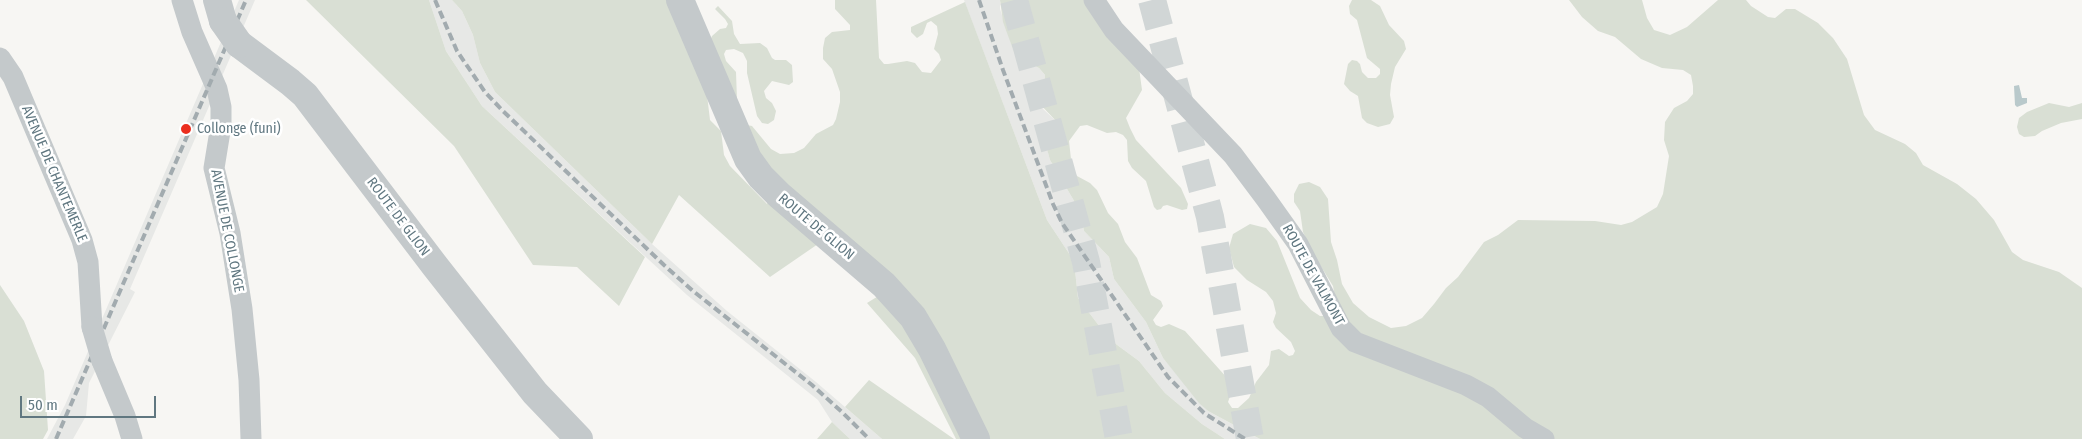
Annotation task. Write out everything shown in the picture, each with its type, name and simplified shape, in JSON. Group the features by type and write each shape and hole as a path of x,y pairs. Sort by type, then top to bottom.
{"street":[{"name":"AVENUE DE COLLONGE","path":"182,0 192,32 217,89 221,107 222,117 214,168 230,233 246,337 251,439"},
{"name":"ROUTE DE GLION","path":"680,0 748,159 761,177 779,195 884,285 913,317 932,349 976,439"},
{"name":"ROUTE DE VALMONT","path":"1094,0 1114,30 1233,155 1298,244 1341,328 1355,342 1466,385 1488,397 1525,428 1544,439"},
{"name":"ROUTE DE GLION","path":"220,11 239,44 305,95 523,378 579,439"},
{"name":"AVENUE DE CHANTEMERLE","path":"0,58 13,77 82,240 88,262 92,327 102,362 125,416 132,439"}],"shaded area":[{"path":"239,0 255,0 130,289 135,292 89,383 86,416 73,439 47,439 65,405"},
{"path":"306,0 429,0 446,51 482,106 645,257 619,306 577,267 533,265 454,146"},
{"path":"429,0 452,0 462,11 473,35 480,63 495,92 652,244 727,311 816,382 882,439 850,439 832,422 818,400 687,295 482,106 446,51"},
{"path":"452,0 678,0 707,95 710,120 721,131 724,155 730,166 767,204 772,184 747,125 752,126 771,149 780,154 794,153 804,148 816,134 833,125 840,102 840,92 832,69 823,59 823,48 825,38 832,32 850,30 850,25 835,9 835,0 876,0 879,58 884,64 907,61 915,63 922,72 931,73 941,60 939,54 934,49 938,34 937,26 931,21 927,23 923,34 917,38 911,32 911,27 965,2 1047,220 1074,261 1078,298 1109,339 1139,361 1165,393 1202,424 1225,439 956,439 915,358 867,303 880,295 818,244 770,277 679,195 652,244 495,92 480,63 473,35 462,11"},
{"path":"964,0 1000,0 1000,9 1014,52 1020,58 1039,68 1045,75 1044,88 1038,99 1042,108 1057,122 1055,129 1045,140 1050,160 1080,211 1084,231 1109,257 1114,279 1146,322 1163,358 1208,411 1260,439 1225,439 1202,424 1165,393 1139,361 1109,339 1078,298 1074,261 1047,220"},
{"path":"1000,0 1097,0 1139,68 1142,90 1126,118 1136,140 1181,188 1188,204 1187,209 1182,210 1167,205 1157,210 1154,207 1146,181 1132,168 1128,161 1127,140 1123,135 1116,132 1107,133 1087,125 1080,126 1069,141 1072,168 1077,176 1090,183 1097,190 1108,213 1118,224 1125,242 1137,258 1151,295 1161,301 1163,306 1153,320 1156,325 1161,327 1169,324 1185,331 1228,379 1233,388 1228,402 1232,408 1238,408 1249,398 1256,382 1269,365 1271,351 1279,349 1289,356 1293,355 1295,351 1291,342 1276,328 1273,322 1276,313 1273,301 1266,292 1247,280 1234,267 1229,248 1233,234 1250,224 1266,228 1277,241 1300,298 1311,310 1320,316 1326,316 1335,297 1333,286 1312,252 1303,232 1300,211 1294,202 1294,194 1299,184 1309,182 1320,187 1328,199 1331,242 1342,284 1353,303 1369,317 1391,328 1406,326 1422,318 1446,288 1458,277 1484,242 1498,235 1518,220 1595,221 1621,225 1632,222 1657,207 1663,194 1669,156 1664,140 1665,122 1674,108 1687,101 1693,94 1691,75 1683,70 1662,68 1641,59 1615,37 1598,31 1582,17 1569,0 1642,0 1647,18 1654,30 1670,35 1687,27 1718,0 1746,0 1751,6 1768,17 1775,18 1786,9 1795,9 1818,23 1833,38 1847,59 1864,115 1875,130 1905,144 1916,153 1923,165 1957,184 1976,199 1994,220 2012,252 2023,260 2059,272 2082,288 2082,439 1260,439 1208,411 1199,403 1163,358 1146,322 1114,279 1109,257 1084,231 1080,211 1050,160 1047,149 1047,136 1055,129 1057,122 1038,102 1044,88 1045,75 1039,68 1020,58 1014,52 1003,22"},
{"path":"1352,0 1371,0 1380,6 1389,25 1404,41 1406,49 1395,67 1391,84 1390,95 1394,117 1390,124 1378,127 1367,123 1362,118 1358,96 1344,84 1348,64 1352,60 1360,64 1362,72 1368,78 1376,78 1380,74 1380,69 1367,58 1357,20 1350,14 1349,6"},
{"path":"718,6 732,21 734,34 740,44 760,43 767,48 772,58 775,60 786,60 792,65 793,82 789,85 772,81 764,91 766,98 772,103 776,111 774,120 768,124 762,123 757,116 747,73 747,61 743,53 734,49 726,50 724,54 726,61 736,72 737,100 709,43 712,36 720,29 726,28 728,24 715,9"},
{"path":"2019,85 2022,98 2027,98 2027,103 2017,107 2015,105 2014,86"},
{"path":"2049,103 2069,107 2082,103 2082,119 2061,123 2035,136 2024,137 2019,134 2017,127 2019,118 2027,112"},
{"path":"0,285 24,321 44,371 48,430 43,439 0,439"},
{"path":"869,380 954,439 882,439 845,407"},
{"path":"832,422 850,439 817,439"}],"tunnel":[{"path":"1014,0 1086,262 1119,439"},
{"path":"1152,0 1210,217 1250,439"}],"railway":[{"path":"56,439 246,0"},
{"path":"435,0 457,51 485,92 503,111 693,291 812,385 869,439"},
{"path":"979,0 1003,70 1053,204 1062,223 1168,377 1204,413 1245,439"}],"place":[{"name":"Collonge (funi)","path":"186,129"}]}
